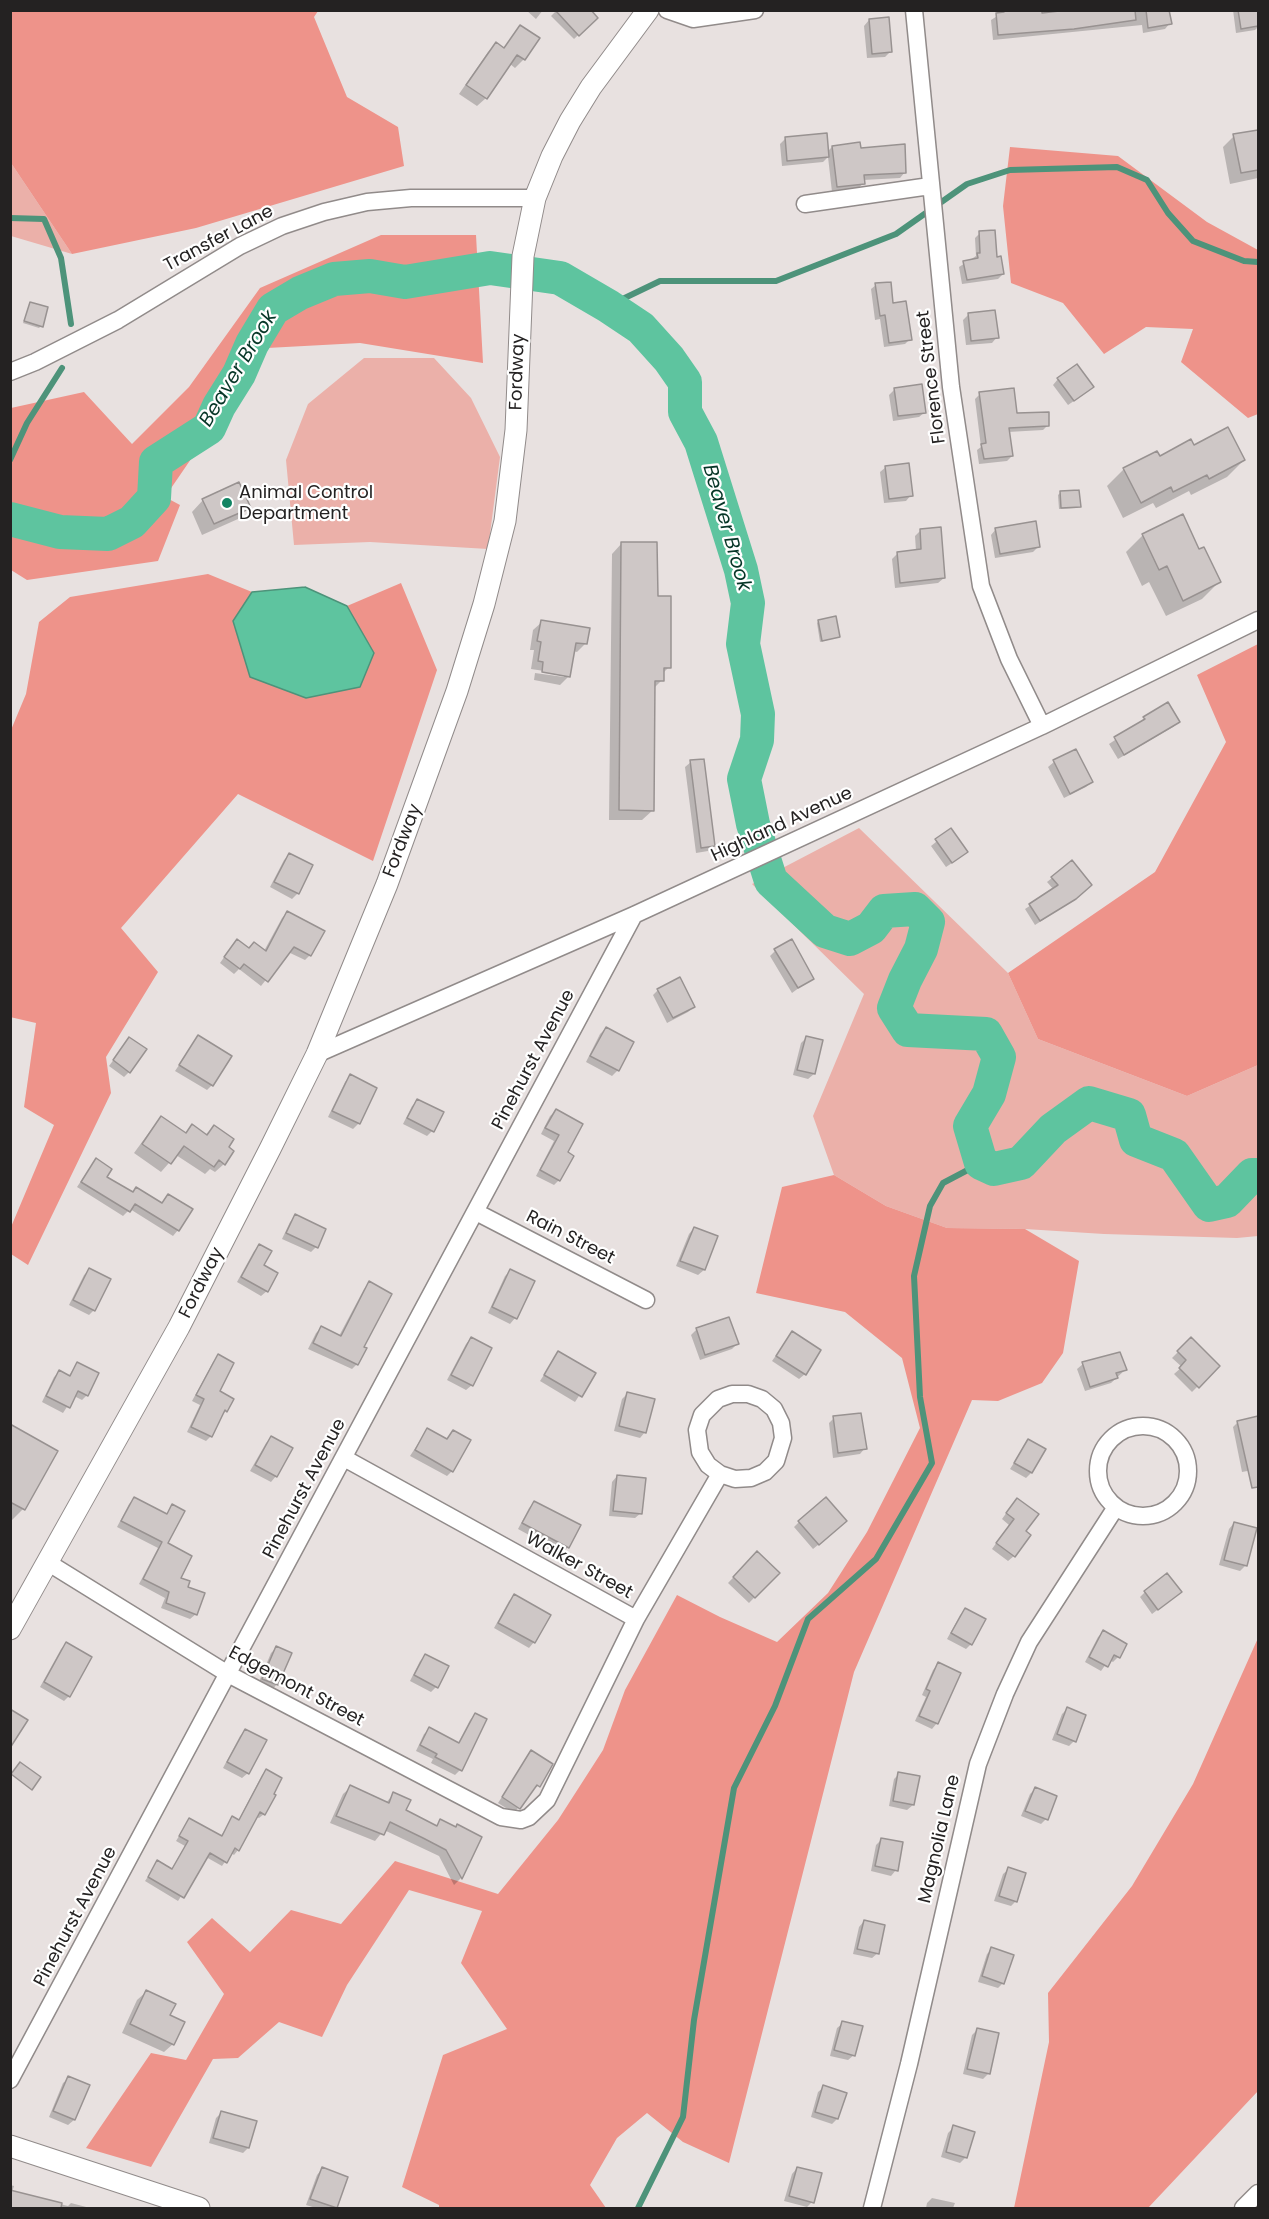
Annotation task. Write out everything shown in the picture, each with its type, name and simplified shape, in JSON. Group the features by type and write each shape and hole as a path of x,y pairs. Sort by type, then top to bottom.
{"street":[{"name":"Fordway","path":"10,1629 179,1327 317,1054 387,884 428,776 484,604 505,521 514,450 523,256 536,198 552,156 570,121 591,87 648,10"},
{"path":"667,10 693,19 755,10"},
{"name":"Florence Street","path":"915,10 951,387 981,586 1009,659 1042,726"},
{"path":"805,204 931,191"},
{"name":"Transfer Lane","path":"10,372 35,362 118,320 240,246 282,226 324,212 367,202 411,198 536,198"},
{"name":"Highland Avenue","path":"317,1054 634,915 1042,726 1258,620"},
{"name":"Pinehurst Avenue","path":"10,2080 634,915"},
{"name":"Rain Street","path":"476,1212 646,1300"},
{"path":"732,1394 748,1394 762,1399 774,1409 781,1423 783,1438 779,1454 770,1467 758,1476 735,1479 720,1474 708,1465 700,1452 697,1430 702,1415 718,1399 732,1394"},
{"path":"1134,1427 1153,1427 1170,1435 1182,1449 1187,1467 1185,1485 1176,1502 1161,1512 1142,1516 1133,1515 1116,1507 1100,1484 1098,1466 1104,1448 1117,1434 1134,1427"},
{"name":"Walker Street","path":"344,1458 636,1619 547,1800 536,1813"},
{"path":"636,1619 720,1474"},
{"name":"Magnolia Lane","path":"872,2208 909,2064 978,1764 1008,1686 1029,1642 1116,1507"},
{"name":"Edgemont Street","path":"47,1562 228,1674 501,1817 521,1820 536,1813"},
{"path":"10,2146 199,2208"},
{"path":"1243,2208 1258,2193"}],"shaded area":[{"path":"10,11 318,11 314,17 347,97 398,127 404,166 196,228 72,254 11,163"},
{"path":"1010,147 1118,156 1207,222 1258,250 1258,414 1248,418 1181,362 1193,329 1146,327 1104,354 1063,303 1011,283 1003,206"},
{"path":"11,163 72,254 11,236"},
{"path":"381,235 476,235 483,363 360,343 267,348 165,497 180,505 158,561 27,580 11,570 11,408 84,392 132,444 189,387 260,288"},
{"path":"364,358 434,358 471,398 500,457 488,549 370,542 294,545 286,460 308,404"},
{"path":"208,574 252,592 234,621 374,653 347,606 401,583 437,670 373,861 238,794 121,928 158,972 106,1057 111,1093 28,1265 11,1254 11,1227 54,1125 24,1107 36,1023 10,1017 11,730 26,694 39,622 70,597"},
{"path":"305,587 347,606 374,653 360,687 306,698 250,677 233,621 252,592"},
{"path":"1258,644 1258,1065 1187,1096 1038,1039 1008,973 1155,872 1226,742 1197,675"},
{"path":"859,828 1008,973 1038,1039 1187,1096 1258,1065 1258,1236 1237,1238 947,1228 886,1206 834,1175 813,1116 864,994 752,884"},
{"path":"834,1175 886,1206 947,1228 1025,1229 1079,1261 1063,1353 1042,1383 998,1401 972,1400 854,1672 729,2163 683,2142 647,2113 617,2138 590,2185 606,2208 439,2208 439,2205 402,2187 443,2055 507,2029 461,1963 482,1911 409,1890 347,1985 322,2037 279,2022 238,2058 213,2059 151,2167 86,2148 151,2053 186,2060 224,1994 187,1942 212,1918 250,1952 291,1910 341,1924 395,1861 498,1894 558,1820 603,1750 625,1690 677,1595 777,1642 828,1593 867,1532 920,1428 902,1358 845,1312 756,1293 782,1187"},
{"path":"1258,1638 1258,2091 1148,2208 1014,2208 1049,2042 1048,1993 1132,1886 1193,1784"}],"building":[{"path":"555,10 591,10 598,18 579,36"},
{"path":"1004,10 1042,10 1042,13 1068,10 1135,10 1136,20 1074,29 998,35 996,13 1004,12"},
{"path":"1146,10 1169,10 1172,24 1148,28"},
{"path":"1238,10 1258,10 1258,26 1241,29"},
{"path":"889,17 892,52 872,54 869,19"},
{"path":"520,25 540,38 525,60 517,55 487,99 466,85 496,42 504,48"},
{"path":"1258,130 1258,170 1241,173 1233,134"},
{"path":"827,133 829,157 787,161 785,137"},
{"path":"860,142 861,148 905,144 906,173 864,175 865,184 837,187 832,146"},
{"path":"995,230 997,257 1001,256 1004,274 967,280 963,261 978,258 977,253 980,253 979,231"},
{"path":"891,282 893,303 906,301 912,340 889,343 885,315 880,316 875,283"},
{"path":"30,302 48,307 43,327 24,321"},
{"path":"995,310 999,338 971,341 968,313"},
{"path":"1077,364 1094,387 1074,401 1057,378"},
{"path":"922,384 926,413 898,416 894,388"},
{"path":"1014,388 1017,413 1049,412 1049,426 1009,428 1013,456 984,459 981,444 986,443 979,392"},
{"path":"1228,427 1245,460 1209,479 1207,475 1173,492 1171,487 1141,503 1123,468 1157,451 1160,456 1191,439 1194,445"},
{"path":"909,463 913,496 889,499 885,466"},
{"name":"Animal Control Department","path":"239,482 251,508 214,524 202,499"},
{"path":"1079,490 1081,507 1061,508 1060,491"},
{"path":"1183,514 1199,549 1204,547 1221,582 1183,601 1167,566 1159,570 1142,534"},
{"path":"1036,521 1040,547 1000,554 995,528"},
{"path":"941,527 945,578 900,583 897,552 921,549 920,529"},
{"path":"621,542 657,542 658,596 671,596 671,668 664,668 664,681 655,681 654,811 619,810"},
{"path":"836,616 840,637 822,641 818,620"},
{"path":"541,620 590,628 587,644 576,643 570,677 542,672 543,662 538,661 541,642 537,641"},
{"path":"1168,702 1180,722 1124,755 1114,737"},
{"path":"1076,749 1093,782 1070,794 1053,760"},
{"path":"704,759 715,846 701,848 690,760"},
{"path":"951,828 968,852 952,863 935,839"},
{"path":"289,853 313,865 299,894 274,882"},
{"path":"1072,860 1092,885 1076,899 1040,921 1029,904 1058,885 1051,877"},
{"path":"287,911 325,931 311,956 294,947 268,982 244,964 240,969 224,957 237,939 249,948 254,942 266,951"},
{"path":"792,939 814,979 798,988 774,949"},
{"path":"680,977 695,1007 673,1018 657,989"},
{"path":"606,1027 634,1042 619,1071 590,1056"},
{"path":"198,1035 232,1056 213,1086 179,1065"},
{"path":"806,1036 823,1040 815,1074 797,1070"},
{"path":"129,1037 147,1049 130,1073 113,1060"},
{"path":"350,1074 377,1088 360,1124 332,1111"},
{"path":"417,1099 444,1112 434,1132 407,1118"},
{"path":"556,1109 583,1124 568,1152 574,1156 560,1181 540,1170 559,1135 545,1128"},
{"path":"161,1116 186,1133 192,1124 207,1135 214,1125 234,1139 229,1147 234,1151 225,1165 219,1160 214,1167 184,1146 171,1164 142,1144"},
{"path":"96,1158 112,1169 107,1177 133,1192 136,1187 162,1203 168,1194 193,1209 179,1231 135,1204 130,1212 81,1182"},
{"path":"295,1214 326,1229 318,1248 286,1233"},
{"path":"694,1227 718,1236 705,1270 680,1261"},
{"path":"259,1244 272,1251 264,1265 278,1273 268,1292 241,1277"},
{"path":"89,1268 111,1279 95,1311 73,1300"},
{"path":"510,1269 535,1281 517,1319 492,1307"},
{"path":"369,1281 392,1294 364,1347 367,1348 358,1365 313,1343 321,1326 341,1336"},
{"path":"729,1317 739,1344 705,1355 696,1328"},
{"path":"792,1331 821,1350 806,1375 776,1356"},
{"path":"471,1337 492,1348 473,1386 451,1375"},
{"path":"1191,1337 1220,1366 1199,1388 1179,1368 1186,1360 1177,1351"},
{"path":"558,1351 596,1373 582,1397 544,1375"},
{"path":"1120,1352 1127,1370 1116,1373 1118,1378 1090,1387 1082,1362"},
{"path":"218,1354 234,1363 220,1391 234,1399 227,1412 225,1410 212,1437 191,1427 204,1399 196,1395"},
{"path":"77,1362 99,1373 88,1396 78,1391 70,1408 46,1396 59,1370 70,1376"},
{"path":"627,1392 655,1399 646,1433 619,1426"},
{"path":"861,1413 867,1449 838,1453 833,1416"},
{"path":"1258,1416 1258,1487 1252,1488 1237,1421"},
{"path":"10,1424 58,1451 25,1510 10,1502"},
{"path":"427,1428 447,1439 453,1430 471,1440 453,1472 415,1450"},
{"path":"271,1436 293,1448 277,1477 255,1465"},
{"path":"1028,1439 1046,1449 1032,1473 1014,1463"},
{"path":"617,1475 646,1478 642,1514 613,1511"},
{"path":"134,1497 167,1514 172,1504 185,1511 168,1543 192,1556 181,1578 190,1581 188,1587 205,1593 197,1615 166,1603 169,1592 143,1579 162,1542 121,1521"},
{"path":"826,1497 847,1521 819,1545 798,1521"},
{"path":"1017,1498 1039,1514 1026,1531 1031,1535 1015,1557 996,1543 1014,1519 1006,1513"},
{"path":"534,1501 581,1525 569,1548 522,1523"},
{"path":"1234,1522 1257,1528 1247,1566 1224,1560"},
{"path":"757,1551 780,1573 755,1598 733,1577"},
{"path":"1167,1573 1182,1592 1158,1610 1144,1591"},
{"path":"514,1594 551,1615 535,1643 498,1623"},
{"path":"965,1608 986,1619 972,1645 951,1633"},
{"path":"1103,1630 1127,1644 1120,1658 1114,1655 1108,1667 1089,1657"},
{"path":"66,1642 92,1657 70,1697 44,1682"},
{"path":"276,1646 292,1653 278,1685 262,1679"},
{"path":"425,1654 449,1666 438,1688 414,1675"},
{"path":"938,1662 961,1673 938,1724 919,1716 930,1691 926,1689"},
{"path":"1067,1707 1086,1715 1076,1742 1057,1734"},
{"path":"10,1709 28,1720 10,1748"},
{"path":"475,1713 487,1719 462,1771 435,1757 437,1754 420,1745 429,1727 459,1743"},
{"path":"245,1729 267,1740 249,1774 227,1762"},
{"path":"531,1750 553,1764 540,1787 537,1785 520,1809 502,1797"},
{"path":"20,1762 41,1777 32,1790 11,1774"},
{"path":"266,1769 282,1778 274,1794 276,1795 265,1815 260,1812 239,1851 235,1848 227,1863 210,1853 184,1898 148,1877 157,1860 172,1869 188,1841 179,1836 189,1818 222,1836 232,1816 239,1820"},
{"path":"898,1772 920,1776 914,1805 893,1801"},
{"path":"350,1785 389,1803 393,1792 411,1800 406,1810 437,1826 440,1819 456,1827 457,1824 482,1837 462,1879 446,1850 423,1838 390,1822 384,1835 336,1816"},
{"path":"1035,1787 1057,1796 1048,1820 1025,1811"},
{"path":"881,1838 903,1842 898,1871 875,1866"},
{"path":"1008,1867 1026,1873 1017,1902 999,1896"},
{"path":"864,1920 885,1925 879,1954 857,1949"},
{"path":"991,1947 1014,1955 1004,1984 982,1976"},
{"path":"146,1990 176,2004 170,2015 185,2022 174,2045 130,2024"},
{"path":"842,2021 863,2026 855,2056 834,2050"},
{"path":"977,2028 999,2033 990,2074 967,2069"},
{"path":"68,2076 90,2085 75,2120 53,2111"},
{"path":"823,2085 847,2093 838,2119 815,2112"},
{"path":"221,2111 257,2121 249,2148 213,2138"},
{"path":"953,2125 975,2132 967,2158 946,2152"},
{"path":"322,2167 348,2177 337,2208 310,2199"},
{"path":"797,2167 822,2173 814,2203 789,2196"},
{"path":"10,2190 62,2203 61,2208 10,2208"}],"waterway":[{"path":"608,306 660,281 776,281 896,234 967,184 1010,170 1117,167 1147,180 1168,213 1193,241 1244,261 1258,262"},
{"path":"10,218 44,219 61,258 71,324"},
{"name":"Beaver Brook","path":"10,519 60,532 108,534 132,522 154,498 156,462 209,428 219,406 239,374 252,344 273,309 300,293 334,279 370,276 405,282 490,268 560,278 641,328 669,359 685,382 685,412 701,442 741,570 748,603 743,644 758,714 757,740 744,779 753,824 771,881 825,931 850,939 871,928 884,911 915,909 928,922 921,949 894,1008 908,1030 986,1034 999,1057 989,1094 970,1126 981,1163 994,1169 1021,1163 1053,1129 1089,1103 1129,1115 1136,1140 1174,1155 1209,1205 1227,1201 1252,1175 1258,1175"},
{"path":"10,460 27,423 62,368"},
{"path":"638,2208 683,2117 694,2020 734,1788 775,1706 808,1619 876,1559 932,1463 920,1397 914,1276 930,1206 943,1183 981,1163"}],"place":[{"name":"Animal Control Department","path":"227,503"}]}
